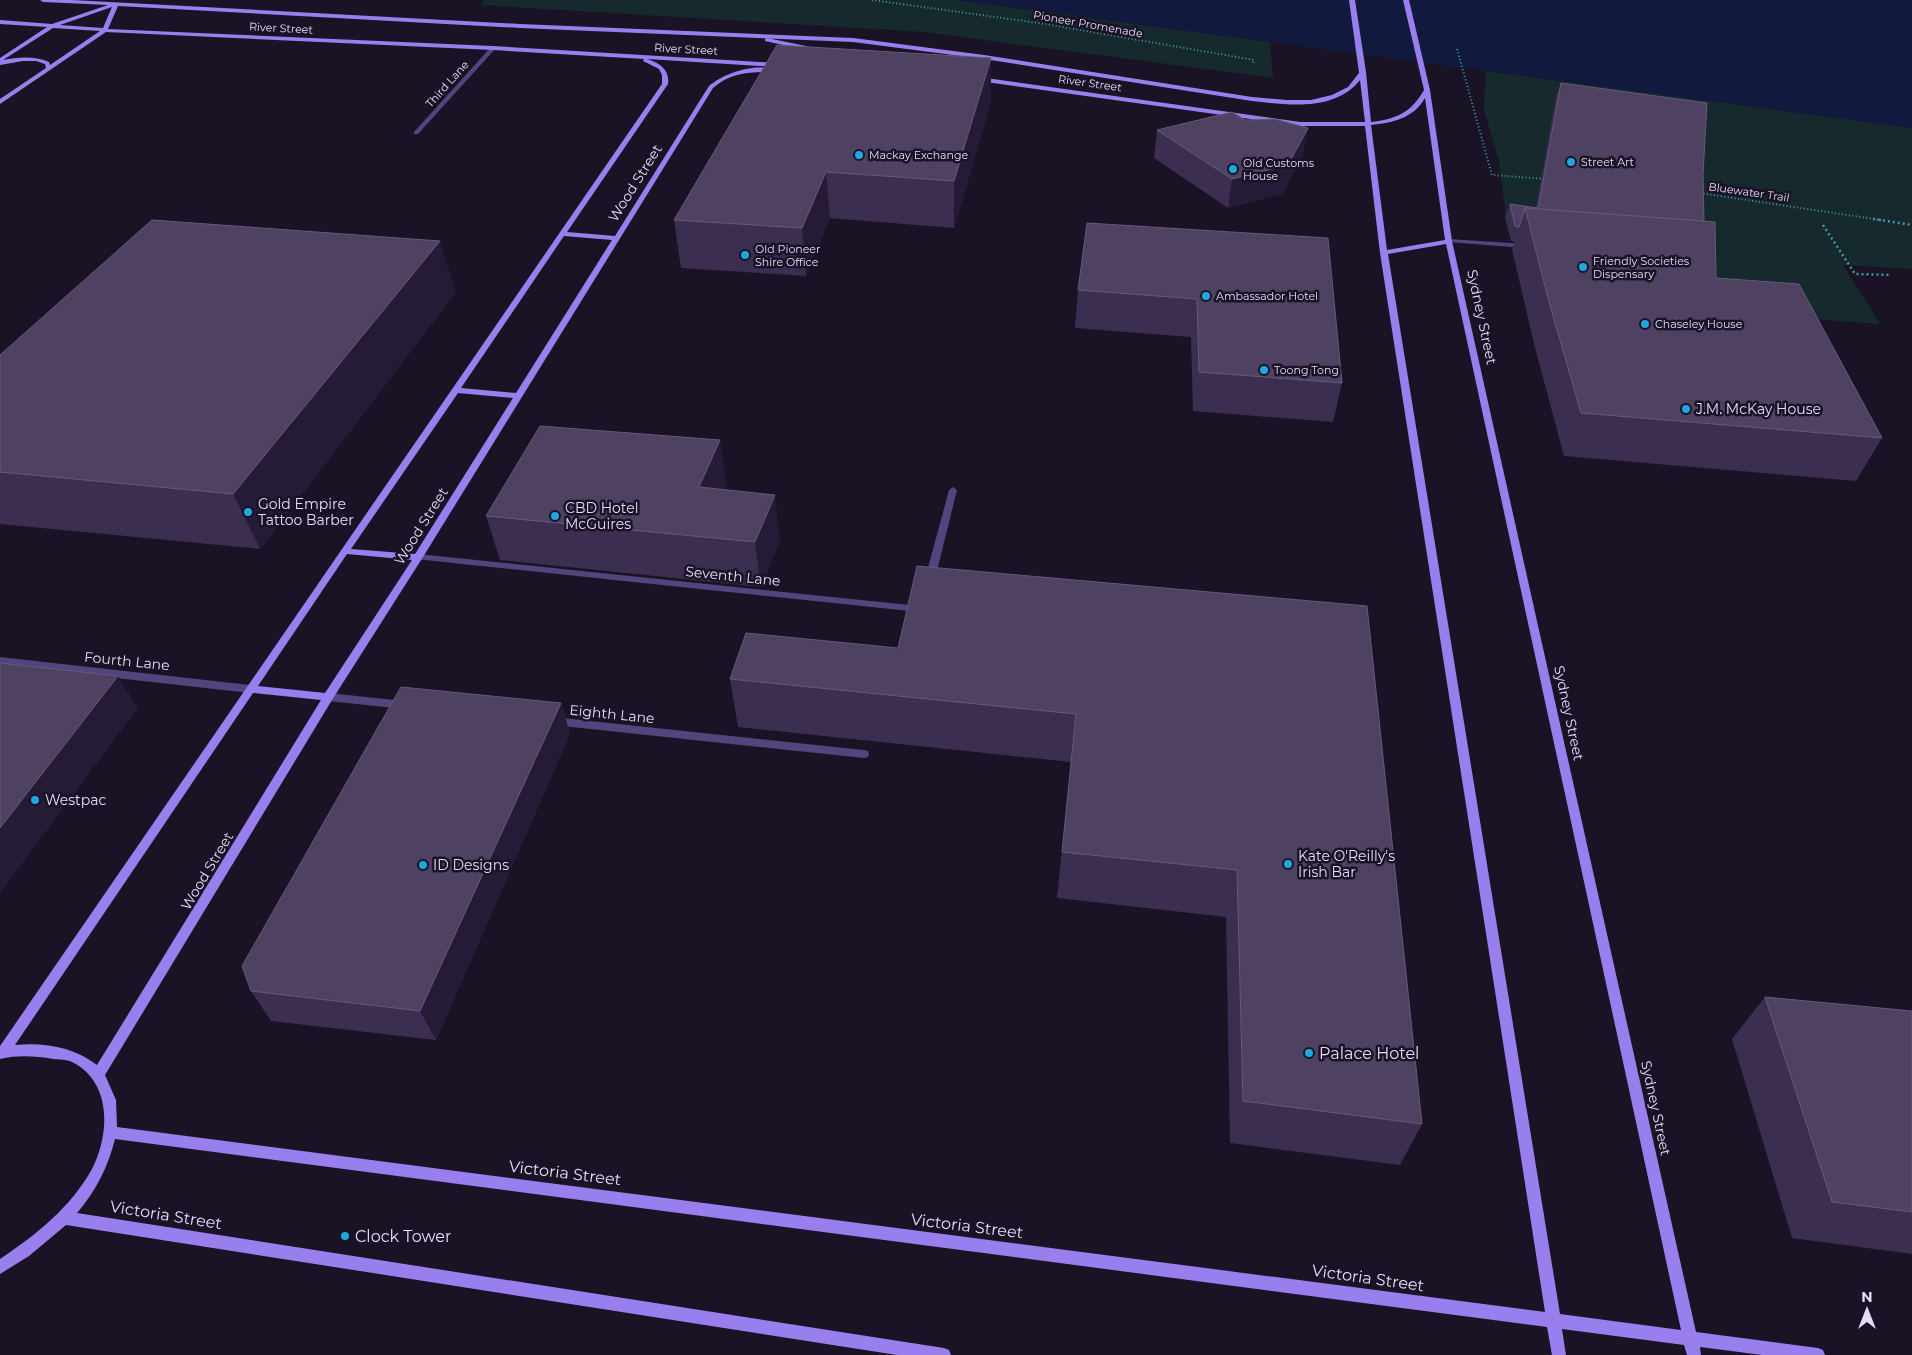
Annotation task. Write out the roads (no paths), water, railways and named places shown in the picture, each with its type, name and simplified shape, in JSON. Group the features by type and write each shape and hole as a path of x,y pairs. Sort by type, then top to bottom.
{"street":[{"name":"River Street","path":"43,0 875,42 1252,99 1285,102 1312,100 1340,94 1353,85 1363,72"},
{"path":"1352,0 1363,72 1372,173 1384,253 1559,1355"},
{"name":"Sydney Street","path":"1406,0 1427,90 1449,241 1694,1355"},
{"path":"0,62 52,26 116,4"},
{"path":"0,102 105,30 116,4"},
{"name":"River Street","path":"0,22 105,30 494,48 786,67"},
{"path":"749,35 785,45 816,49"},
{"name":"Wood Street","path":"2,1053 667,80 664,71 653,62 612,55"},
{"path":"0,62 37,60 46,63 49,68"},
{"name":"Wood Street","path":"98,1075 328,697 418,557 713,84 723,77 739,72 786,67"},
{"name":"River Street","path":"973,78 1283,122 1368,124 1392,121 1419,104 1427,90"},
{"path":"562,234 616,238"},
{"path":"1384,253 1449,241"},
{"path":"455,390 518,396"},
{"path":"344,551 418,557"},
{"path":"250,689 328,697"},
{"path":"0,1267 33,1245 64,1218 88,1189 103,1160 111,1132 111,1100 98,1075 74,1057 41,1050 2,1053"},
{"name":"Victoria Street","path":"111,1132 1818,1355"},
{"name":"Victoria Street","path":"64,1218 944,1355"}],"lane":[{"name":"Third Lane","path":"416,133 494,48"},
{"path":"1449,241 1538,247"},
{"name":"Seventh Lane","path":"418,557 923,610 953,490"},
{"name":"Fourth Lane","path":"0,661 250,689"},
{"path":"328,697 413,706"},
{"name":"Eighth Lane","path":"541,720 864,754"}],"water":[{"path":"956,0 1912,0 1912,128"}],"place":[{"name":"Mackay Exchange","path":"859,155"},
{"name":"Street Art","path":"1571,162"},
{"name":"Old Customs House","path":"1233,169"},
{"name":"Old Pioneer Shire Office","path":"745,255"},
{"name":"Friendly Societies Dispensary","path":"1583,267"},
{"name":"Ambassador Hotel","path":"1206,296"},
{"name":"Chaseley House","path":"1645,324"},
{"name":"Toong Tong","path":"1264,370"},
{"name":"J.M. McKay House","path":"1686,409"},
{"name":"Gold Empire Tattoo Barber","path":"248,512"},
{"name":"CBD Hotel McGuires","path":"555,516"},
{"name":"Westpac","path":"35,800"},
{"name":"Kate O'Reilly's Irish Bar","path":"1288,864"},
{"name":"ID Designs","path":"423,865"},
{"name":"Palace Hotel","path":"1309,1053"},
{"name":"Clock Tower","path":"345,1236"}]}
